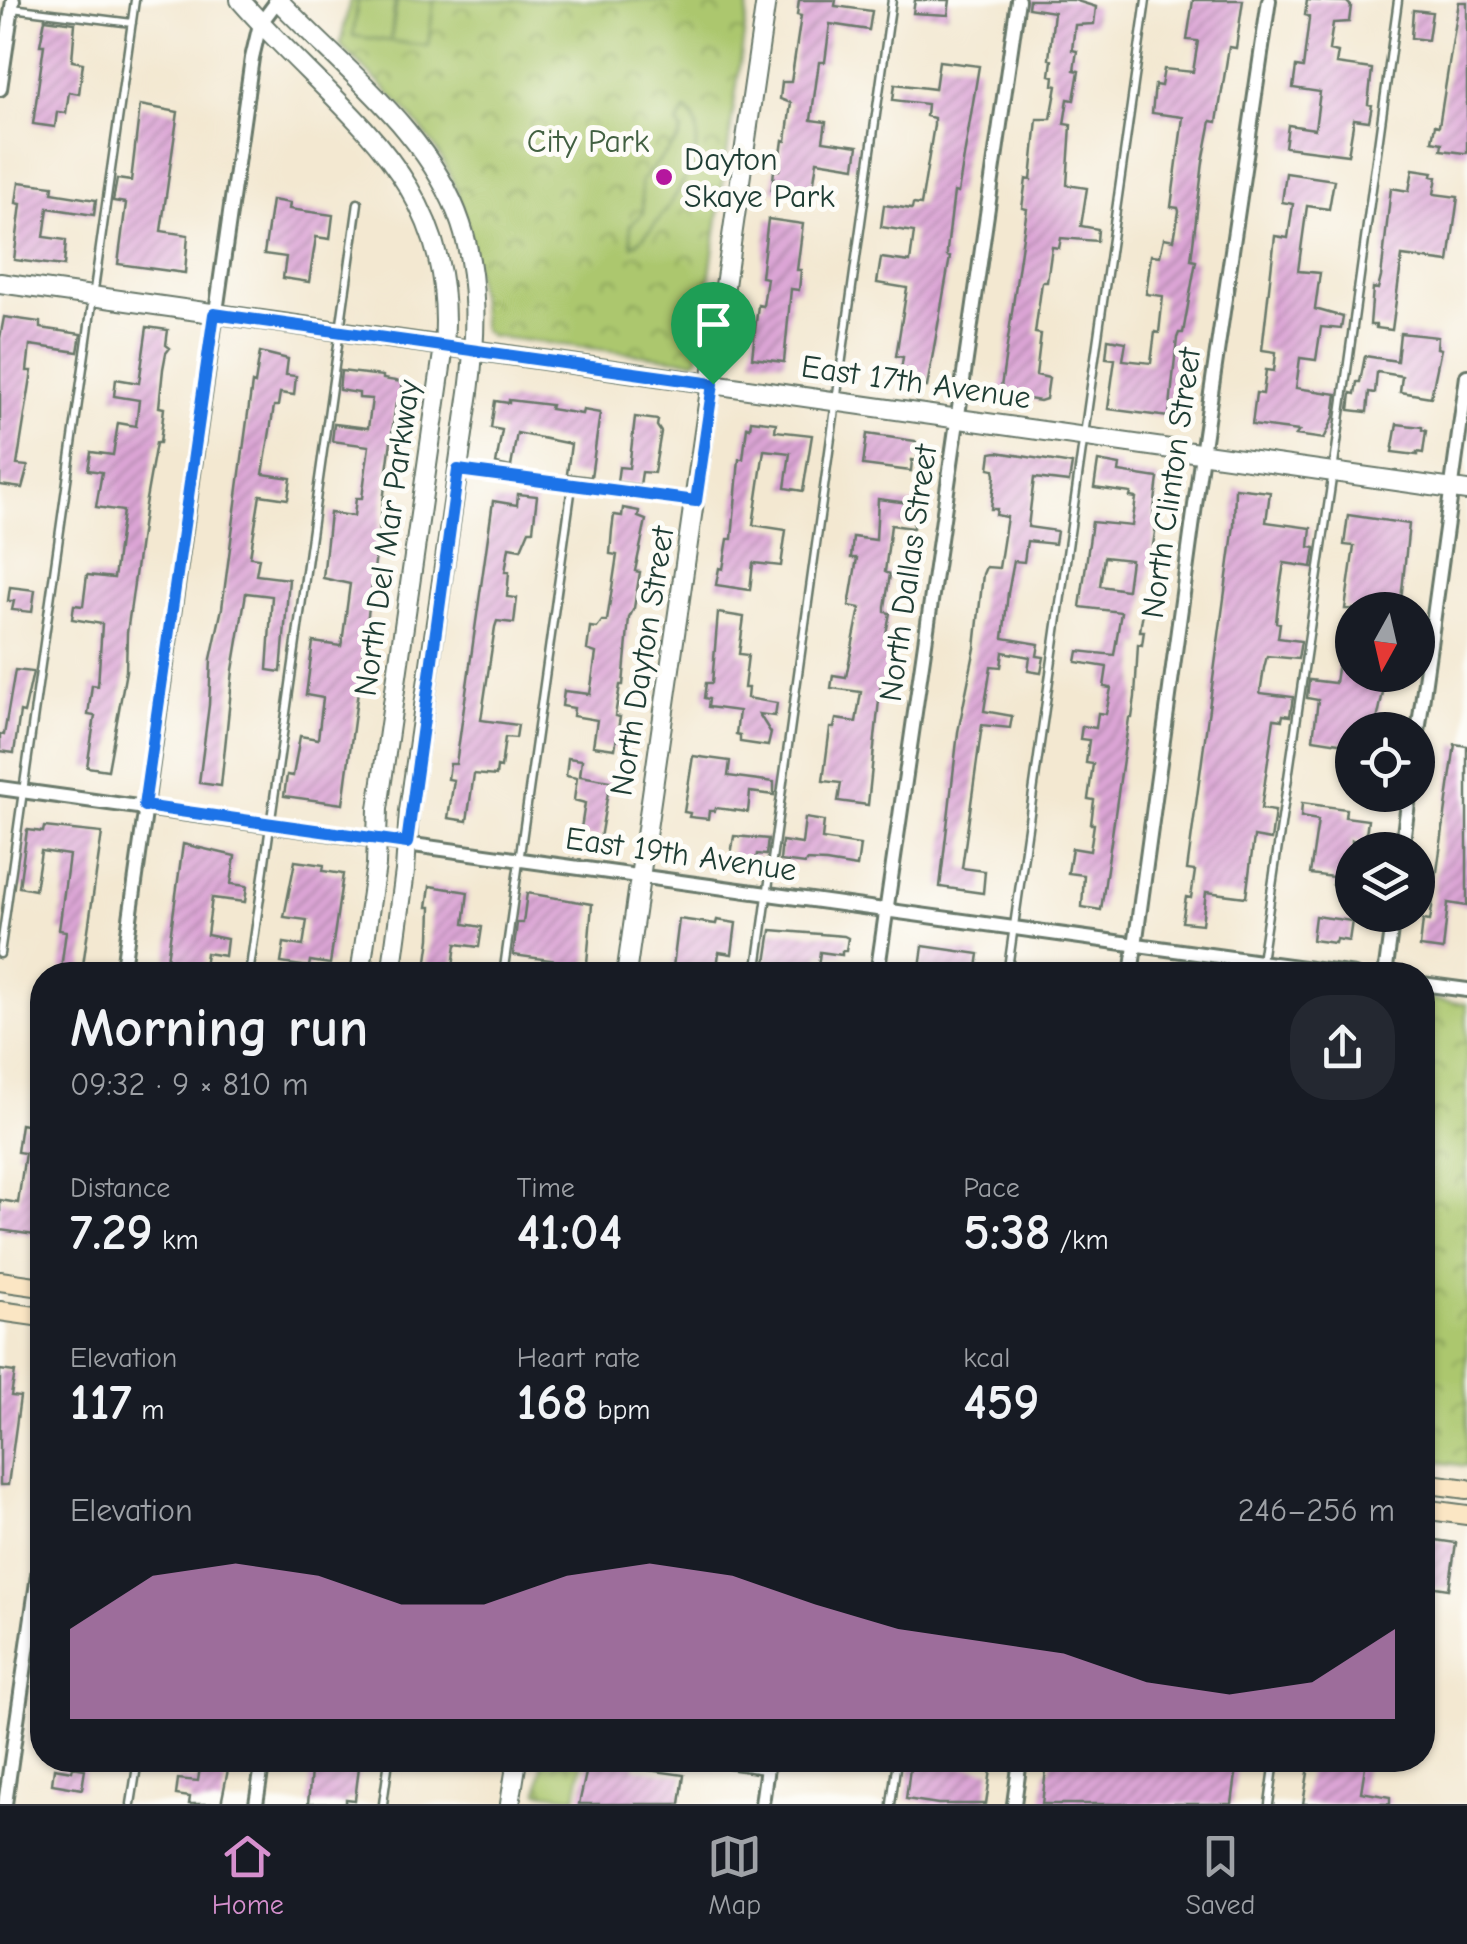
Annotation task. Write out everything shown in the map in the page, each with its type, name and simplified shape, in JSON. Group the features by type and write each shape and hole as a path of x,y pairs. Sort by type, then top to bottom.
{"main road":[{"path":"0,1281 30,1285"},
{"path":"0,1311 30,1315"},
{"path":"1435,1485 1467,1489"},
{"path":"1435,1511 1467,1516"}],"street":[{"name":"North Del Mar Parkway","path":"240,0 370,133 413,192 424,214 440,268 446,315 378,809 376,864 362,962"},
{"name":"North Del Mar Parkway","path":"278,0 399,122 420,149 461,223 473,286 474,351 393,962"},
{"path":"124,962 252,58 260,24 278,0"},
{"name":"North Dayton Street","path":"628,962 766,0"},
{"name":"North Dallas Street","path":"879,962 1018,0"},
{"name":"North Clinton Street","path":"1132,962 1270,0"},
{"path":"0,89 12,4"},
{"name":"East 17th Avenue","path":"0,283 1459,490"},
{"path":"1421,712 1459,490 1467,376"},
{"name":"East 19th Avenue","path":"0,788 1135,944 1225,962"},
{"path":"1387,962 1391,932"},
{"path":"1435,986 1467,990"},
{"path":"5,1804 30,1630"},
{"path":"256,1804 261,1772"},
{"path":"510,1804 515,1772"},
{"path":"762,1804 766,1772"},
{"path":"1014,1804 1018,1772"}],"lane":[{"path":"0,954 135,0"},
{"path":"758,962 892,0"},
{"path":"1008,962 1146,0"},
{"path":"1261,962 1334,472 1398,0"},
{"path":"12,4 132,23"},
{"path":"251,962 358,202"},
{"path":"458,470 696,501"},
{"path":"505,962 572,486"},
{"path":"132,1804 136,1772"},
{"path":"383,1804 388,1772"},
{"path":"891,1804 895,1772"},
{"path":"1268,1804 1273,1772"}],"green space":[{"name":"City Park","path":"350,0 749,0 698,358 694,361 490,336 483,330 472,250 457,191 428,137 340,45"},
{"path":"358,0 395,0 391,39 397,0 434,0 428,46 353,36"},
{"name":"Dayton Skaye Park","path":"686,110 695,123 693,160 671,202 632,246 630,225 643,213 641,181 679,139 682,131 677,124"},
{"path":"1435,1000 1467,1004 1467,1466 1435,1462"},
{"path":"541,1772 581,1772 576,1797 538,1792"}],"building":[{"path":"799,0 836,0 835,6 872,11 869,30 830,24 825,62 819,62 811,120 826,122 823,141 858,146 855,167 817,161 812,195 772,190 774,170 779,170 783,140 786,141 791,103 780,99 782,82 791,82 801,16 797,15"},
{"path":"915,0 950,0 948,15 913,13"},
{"path":"1029,0 1074,0 1096,7 1094,24 1075,25 1072,50 1077,51 1074,70 1079,71 1074,100 1068,99 1064,124 1071,125 1067,185 1087,188 1081,226 1098,229 1097,241 1061,238 1059,248 1052,247 1047,282 1042,282 1035,333 1041,334 1036,375 1049,378 1046,399 1040,401 1000,394 1037,119 1051,119 1057,86 1050,75 1049,59 1054,12 1028,8"},
{"path":"1193,0 1243,0 1236,48 1229,47 1217,122 1211,121 1203,162 1191,260 1196,261 1183,333 1177,338 1169,417 1108,409 1115,359 1106,358 1108,339 1126,342 1123,360 1151,363 1155,332 1159,333 1163,296 1146,294 1151,255 1160,256 1164,238 1174,240 1179,211 1171,207 1183,117 1152,113 1155,85 1161,86 1164,69 1193,72 1198,41 1187,40"},
{"path":"1307,0 1347,2 1351,6 1349,22 1333,23 1329,50 1338,52 1336,64 1372,69 1369,121 1354,119 1348,155 1285,147 1288,125 1315,129 1320,92 1293,88 1296,67 1303,68 1309,19 1305,15"},
{"path":"1459,2 1467,2 1467,153 1441,150 1442,143 1432,141 1435,125 1439,126"},
{"path":"1413,10 1432,12 1428,40 1411,38"},
{"path":"45,19 75,23 72,61 83,63 79,94 69,92 66,113 57,112 55,127 33,124"},
{"path":"939,61 979,66 958,193 954,192 947,250 950,257 927,387 899,383 903,357 896,356 907,288 877,283 881,258 910,262 914,232 881,227 884,205 912,209 913,204 921,205 934,125 934,118 926,116 927,104 893,100 895,84 935,89"},
{"path":"140,105 178,112 161,231 188,235 185,273 118,264 126,203 113,201 117,179 131,181"},
{"path":"1413,169 1433,172 1432,176 1437,177 1434,194 1458,197 1449,262 1402,256 1392,330 1376,328 1370,325 1373,288 1378,289 1381,277 1391,188 1409,191"},
{"path":"1286,173 1334,180 1329,209 1307,206 1298,271 1320,273 1315,309 1343,317 1341,329 1321,327 1316,360 1300,358 1296,388 1337,394 1334,417 1324,439 1296,435 1299,431 1252,425 1256,393 1263,394 1266,370 1274,371 1276,352 1262,350 1275,236 1288,238 1293,204 1282,202"},
{"path":"19,182 53,186 52,193 96,200 94,215 48,208 44,237 66,240 64,266 14,260 21,204 16,203"},
{"path":"272,200 290,203 289,209 333,215 330,239 316,237 309,282 283,278 286,257 264,254"},
{"path":"768,219 803,224 797,270 801,270 799,290 791,289 784,362 752,358 758,305 763,306 767,278 761,277"},
{"path":"4,317 81,334 78,352 30,345 27,371 32,371 17,465 28,466 22,488 0,485 0,338"},
{"path":"147,327 168,330 166,345 170,348 163,369 159,407 164,408 160,443 156,443 145,505 127,633 126,671 108,770 87,767 95,716 88,715 92,685 98,686 102,624 72,619 74,605 83,606 87,575 114,578 123,511 96,507 102,472 88,470 91,452 113,455 118,423 136,426 139,400 114,396 116,379 139,383"},
{"path":"1400,333 1438,337 1437,348 1441,349 1431,397 1400,392 1402,376 1377,372 1375,393 1369,392 1367,412 1349,410 1365,356 1397,361"},
{"path":"260,352 288,359 286,375 296,376 294,395 280,393 278,406 274,406 263,474 291,478 288,499 260,495 250,557 259,558 256,575 289,579 281,672 267,670 272,596 246,593 233,670 221,786 199,783 211,659 222,608 252,383 255,384"},
{"path":"341,371 402,382 396,403 343,804 284,796 287,775 293,776 300,736 318,739 323,698 306,695 313,642 341,646 343,636 350,584 323,578 330,513 354,516 356,498 362,498 369,446 332,441 334,424 368,428 372,399 339,390"},
{"path":"495,401 551,405 550,409 582,414 583,410 600,413 591,477 567,474 571,444 517,433 511,467 496,464 502,430 491,428"},
{"path":"635,417 658,420 661,432 654,473 642,472 640,485 617,482 619,467 629,468"},
{"path":"751,420 776,423 775,431 812,435 803,491 785,488 790,453 764,450 753,525 786,530 781,566 753,563 750,590 716,585 728,539 732,539 739,459 743,459"},
{"path":"1397,424 1426,431 1423,453 1392,452"},
{"path":"867,434 915,441 919,445 917,461 912,460 911,471 863,465"},
{"path":"991,453 1072,464 1069,482 1034,478 1028,527 1057,531 1055,544 1027,541 1024,562 1014,561 1008,593 1003,638 1039,644 1037,656 1044,657 1041,673 1028,671 1030,657 1003,652 1001,667 991,666 984,711 1012,716 1010,728 982,725 962,868 985,871 983,893 940,887 958,732 975,648 983,574 986,567 999,568 1007,517 996,515 997,509 991,509 995,475 994,469 989,468"},
{"path":"1098,461 1120,465 1119,472 1158,478 1153,518 1157,519 1140,631 1144,631 1142,645 1138,644 1135,697 1101,910 1082,907 1084,875 1068,873 1072,848 1090,851 1094,824 1094,800 1088,799 1093,764 1086,763 1089,740 1080,739 1082,726 1096,728 1098,713 1106,714 1111,688 1104,687 1107,667 1076,662 1078,651 1114,655 1121,612 1080,607 1092,522 1132,526 1136,498 1130,497 1131,493 1094,488","holes":["1104,557 1131,560 1127,590 1100,586"]},
{"path":"1235,488 1270,492 1266,522 1311,528 1309,547 1315,548 1312,567 1284,563 1276,622 1280,623 1278,638 1301,641 1298,659 1267,656 1260,693 1293,697 1290,716 1274,719 1261,809 1275,811 1271,840 1254,837 1246,897 1206,892 1202,924 1182,922 1195,871 1187,870 1234,525"},
{"path":"518,494 537,496 533,530 529,530 521,549 509,547 505,572 509,572 507,597 517,598 514,623 497,621 481,720 518,725 516,738 505,737 501,768 497,767 496,776 474,774 467,821 448,818 454,780 448,779 450,764 456,764 493,501 517,505"},
{"path":"878,499 916,504 913,528 891,525 885,572 890,574 885,612 890,613 885,639 893,641 888,682 881,681 868,805 838,801 841,783 823,781 830,728 834,728 836,719 856,722 861,692 831,688 833,675 846,677 860,608 849,606 857,558 851,558 853,537 876,540"},
{"path":"623,508 639,511 638,517 646,520 635,571 640,572 629,618 623,685 615,716 620,717 615,749 593,746 597,720 573,716 574,708 562,706 564,691 590,694 596,653 587,650 590,627 597,628 607,621 617,555 610,554 614,515 622,516"},
{"path":"1348,515 1409,524 1402,592 1347,592 1354,546 1344,545"},
{"path":"10,587 35,590 32,612 12,610 14,601 8,601"},
{"path":"718,613 744,617 739,654 748,655 744,688 748,688 747,698 777,703 775,716 759,714 771,733 768,746 740,742 740,735 736,734 739,711 708,707 709,699 704,698 706,683 712,683"},
{"path":"15,670 33,672 24,713 20,712 14,753 0,751 0,734 4,735"},
{"path":"1309,680 1335,683 1335,692 1383,692 1379,712 1335,712 1335,742 1313,739 1318,700 1307,698"},
{"path":"1455,744 1467,746 1467,906 1448,903 1443,950 1420,947 1422,932 1435,932 1435,886"},
{"path":"693,756 730,761 728,776 774,782 774,795 750,792 748,812 716,808 709,811 708,819 689,817 690,813 684,812"},
{"path":"568,758 582,760 580,776 610,781 600,838 580,835 585,803 574,800 577,778 566,776"},
{"path":"1302,803 1335,808 1335,812 1346,812 1345,817 1368,820 1366,832 1335,832 1335,885 1333,877 1310,874 1318,820 1301,817"},
{"path":"805,818 824,821 822,839 860,845 857,867 780,861 782,841 802,844"},
{"path":"44,827 102,833 83,962 62,962 66,931 59,930 69,855 41,851 35,890 19,887 27,830 43,832"},
{"path":"734,836 768,839 766,855 757,854 755,865 738,863 739,856 731,855"},
{"path":"183,844 235,856 231,884 247,886 245,902 212,898 207,935 227,939 225,956 206,953 205,962 167,962"},
{"path":"295,861 324,865 323,871 343,874 330,962 281,962 284,943 303,946 307,920 284,917"},
{"path":"430,886 468,892 464,924 482,927 479,947 456,944 454,962 427,962 431,907 427,907"},
{"path":"527,893 592,904 587,962 513,955 517,923 523,923"},
{"path":"1315,916 1335,919 1335,932 1350,932 1349,941 1312,940"},
{"path":"679,919 736,923 732,954 719,952 718,962 674,962"},
{"path":"771,930 848,938 842,955 820,952 819,962 766,962"},
{"path":"923,946 979,954 978,962 921,962"},
{"path":"21,1124 30,1126 30,1234 0,1230 0,1200 18,1203 25,1153 17,1152"},
{"path":"0,1370 15,1372 11,1396 20,1397 8,1485 0,1485"},
{"path":"1435,1540 1456,1543 1449,1589 1435,1587"},
{"path":"54,1772 85,1772 82,1789 52,1784"},
{"path":"199,1772 228,1772 221,1804 189,1804 190,1797 176,1795 178,1779 198,1781"},
{"path":"311,1772 358,1772 355,1800 346,1799 346,1804 308,1804"},
{"path":"586,1772 684,1775 680,1804 579,1804"},
{"path":"909,1772 991,1772 986,1804 906,1799"},
{"path":"1046,1772 1236,1772 1232,1804 1042,1804"},
{"path":"1308,1772 1364,1772 1361,1792 1390,1797 1390,1804 1303,1804"}],"place":[{"name":"Dayton Skaye Park","path":"664,177"}],"route":[{"path":"214,314 713,384 696,501 458,470 407,843 144,806 214,314"}]}
